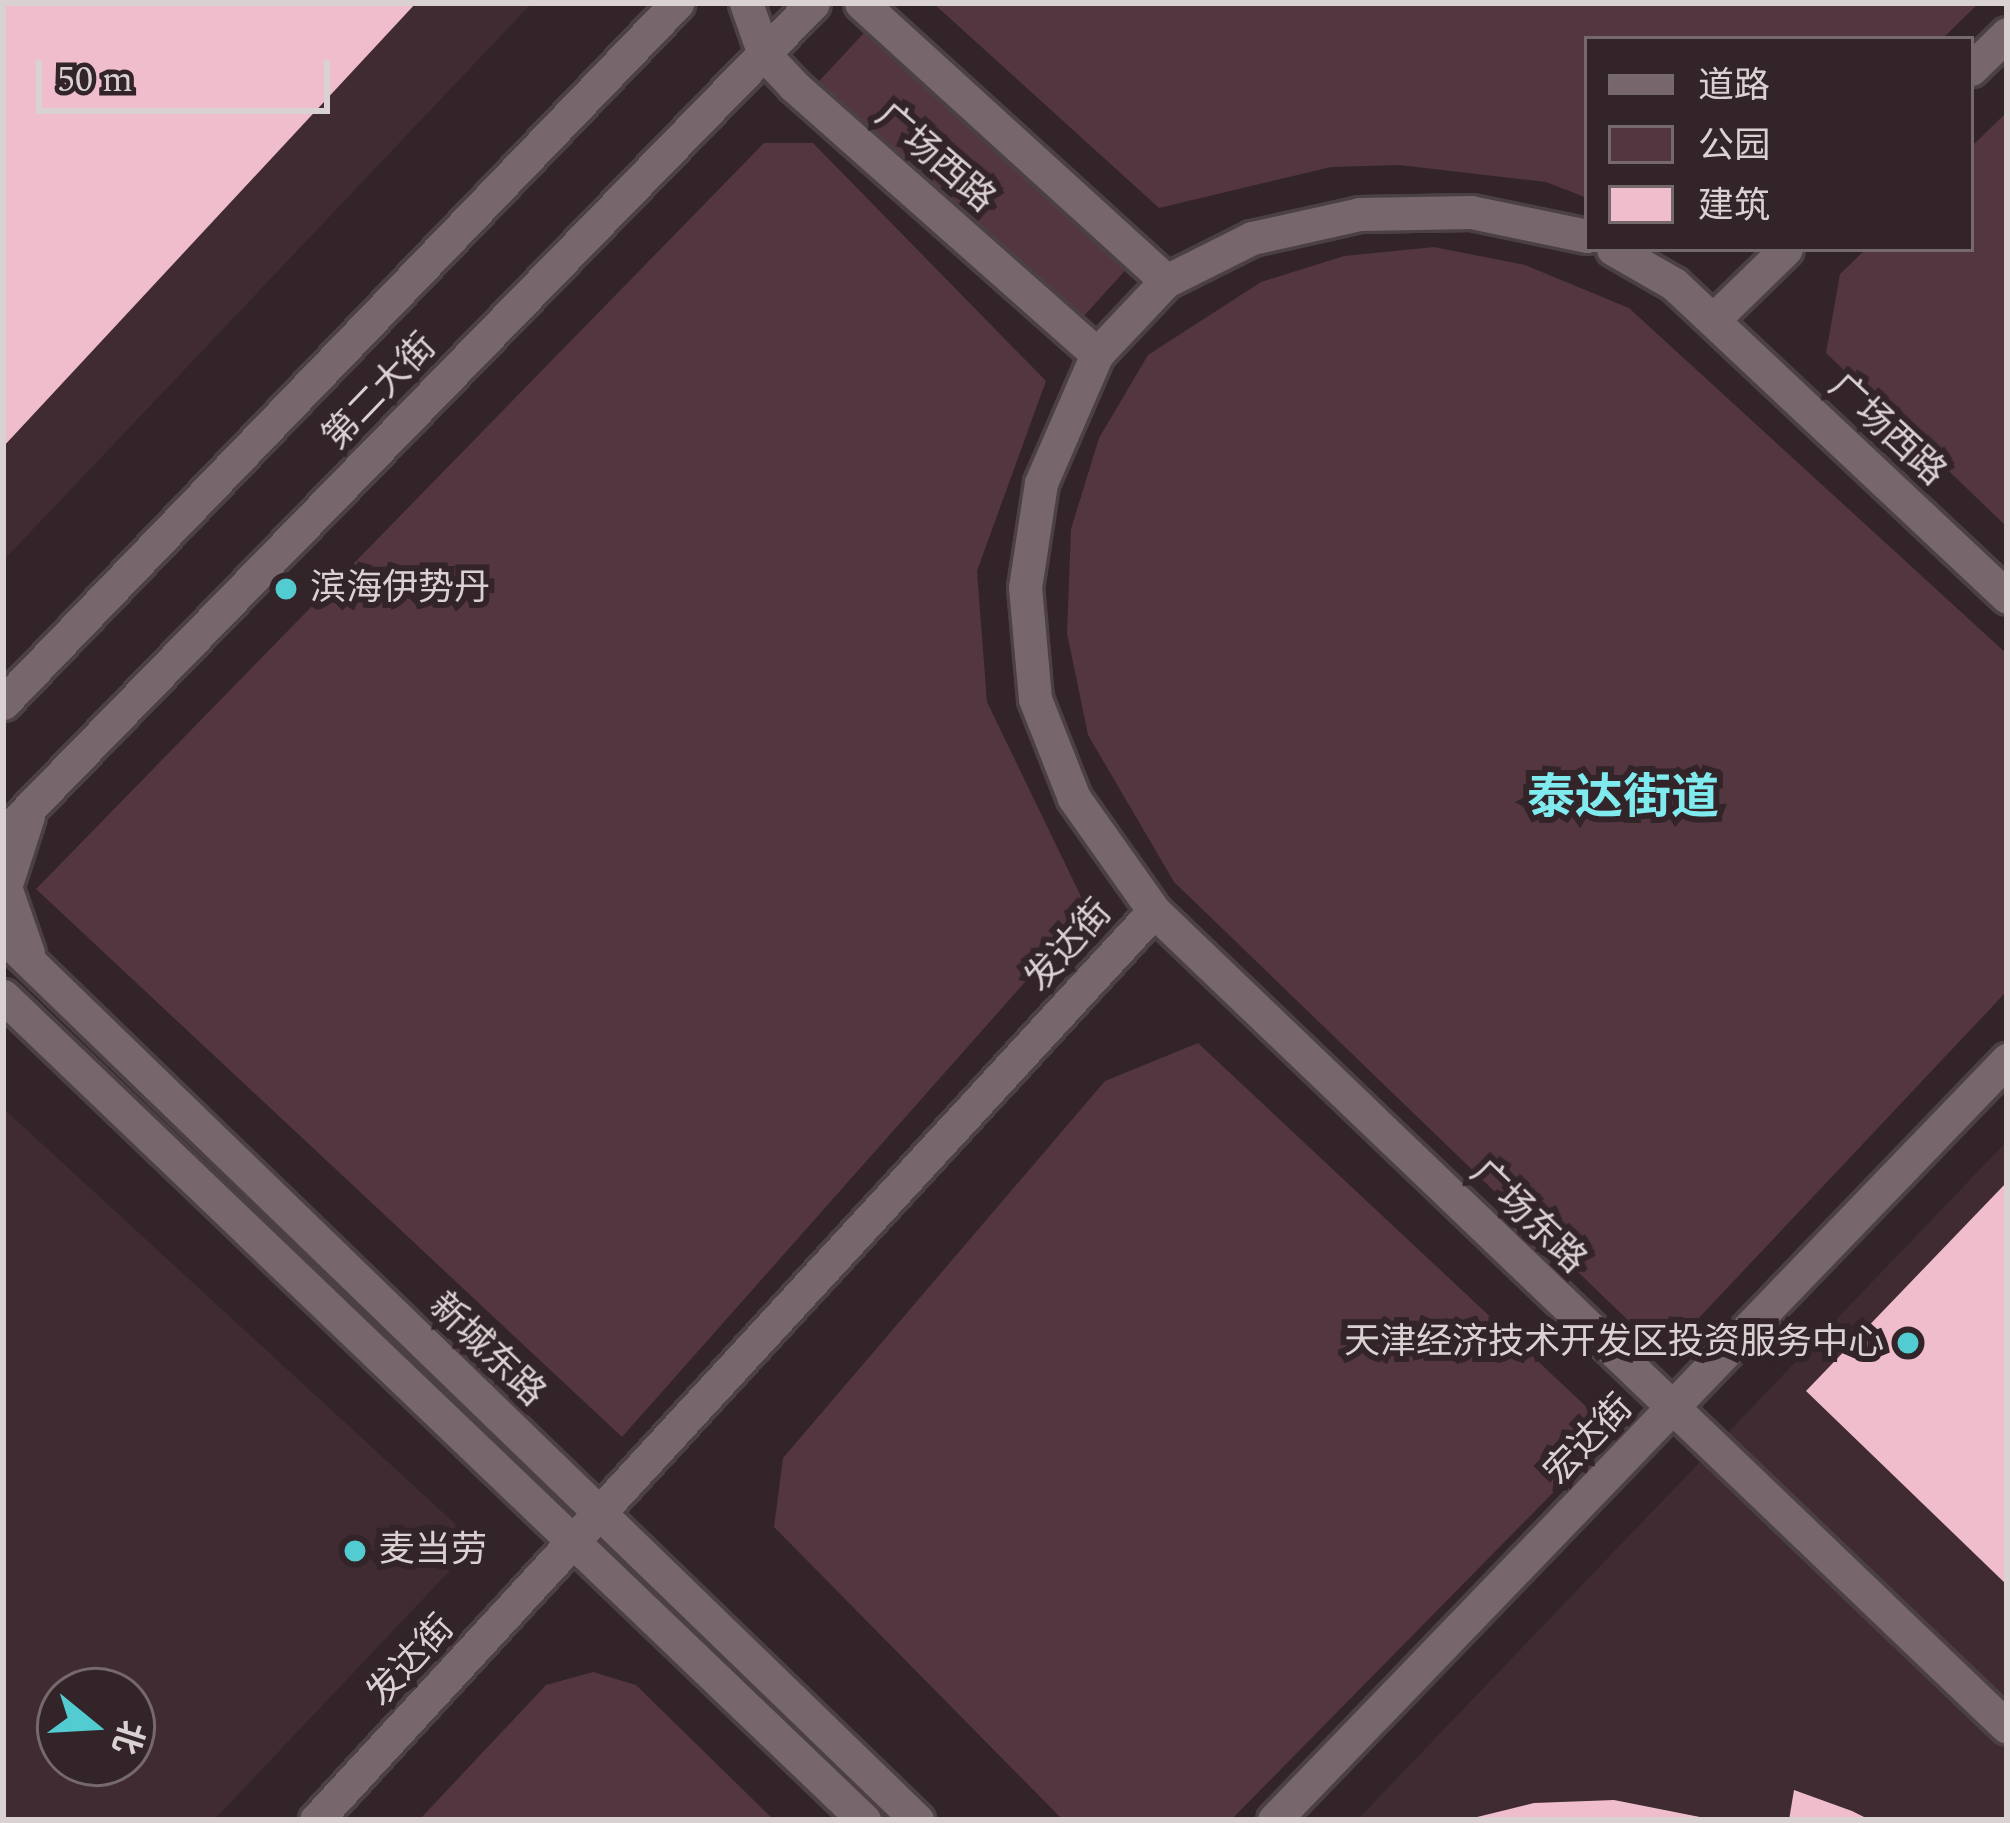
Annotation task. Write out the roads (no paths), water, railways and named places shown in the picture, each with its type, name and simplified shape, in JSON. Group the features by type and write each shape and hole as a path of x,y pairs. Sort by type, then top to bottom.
{"street":[{"name":"第二大街","path":"6,701 677,3"},
{"name":"广场西路","path":"746,3 764,54 1097,354"},
{"name":"第二大街","path":"3,835 813,3"},
{"name":"广场西路","path":"861,3 1166,280"},
{"path":"1974,66 2007,34"},
{"name":"发达街","path":"316,1820 1154,911 1051,753 1026,643 1041,483 1097,354 1166,280 1252,238 1360,214 1503,215 1584,235"},
{"path":"1617,252 1714,319 1783,252"},
{"name":"广场西路","path":"1714,319 2007,597"},
{"path":"38,970 5,887 39,799"},
{"name":"广场东路","path":"1154,911 2007,1726"},
{"name":"新城东路","path":"3,936 917,1820"},
{"path":"3,949 38,970"},
{"path":"5,998 577,1540 864,1820"},
{"name":"宏达街","path":"1274,1820 2007,1060"}],"place":[{"name":"滨海伊势丹","path":"286,589"},
{"name":"天津经济技术开发区投资服务中心","path":"1908,1343"},
{"name":"麦当劳","path":"355,1551"}],"district":[{"name":"泰达街道","path":"1623,799"}]}
